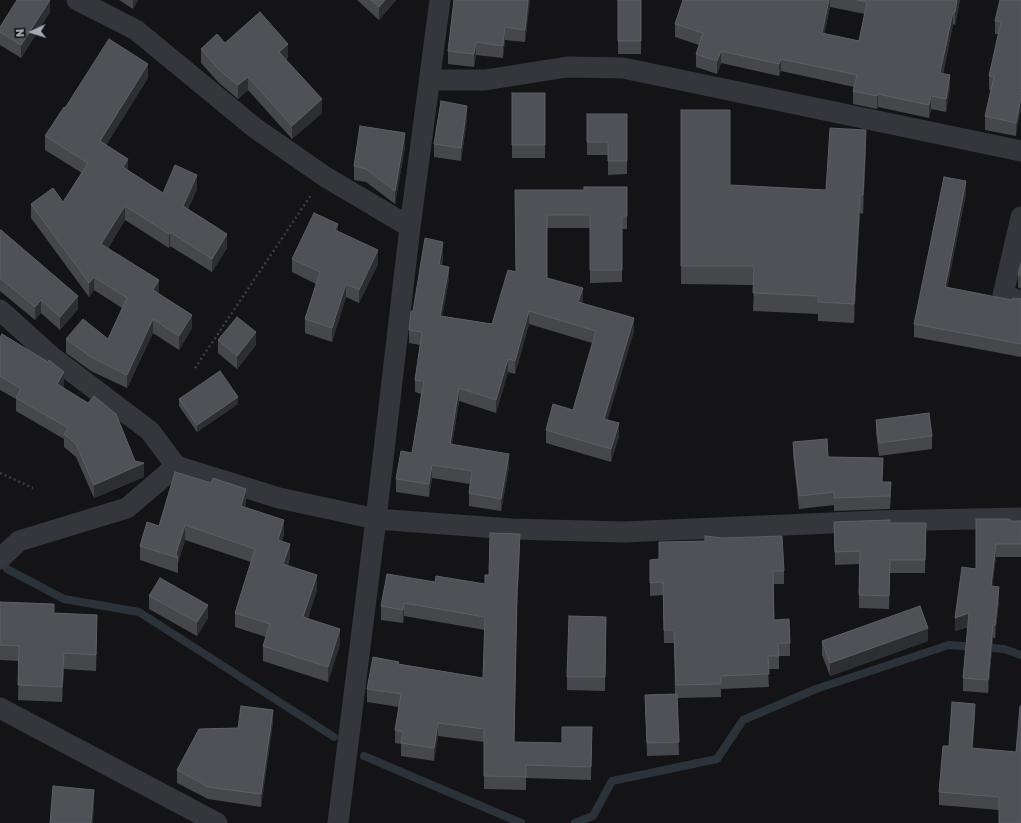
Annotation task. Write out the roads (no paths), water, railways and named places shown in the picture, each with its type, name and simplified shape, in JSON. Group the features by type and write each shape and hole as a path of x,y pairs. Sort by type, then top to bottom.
{"street":[{"path":"77,0 136,30 255,128 324,176 410,227"},
{"path":"338,823 376,519 410,227 440,0"},
{"path":"430,80 485,80 567,67 623,68 1021,151"},
{"path":"1021,217 1003,295 1021,301"},
{"path":"0,310 51,356 150,432 176,466 280,498 376,519 511,529 624,532 877,521 1021,518"},
{"path":"0,559 19,541 126,508 176,466"},
{"path":"0,708 217,823"}],"waterway":[{"path":"7,569 64,599 139,612 334,737"},
{"path":"575,823 593,816 612,781 717,759 743,720 816,689 949,645 1004,649 1021,655"},
{"path":"364,756 521,823"}]}
